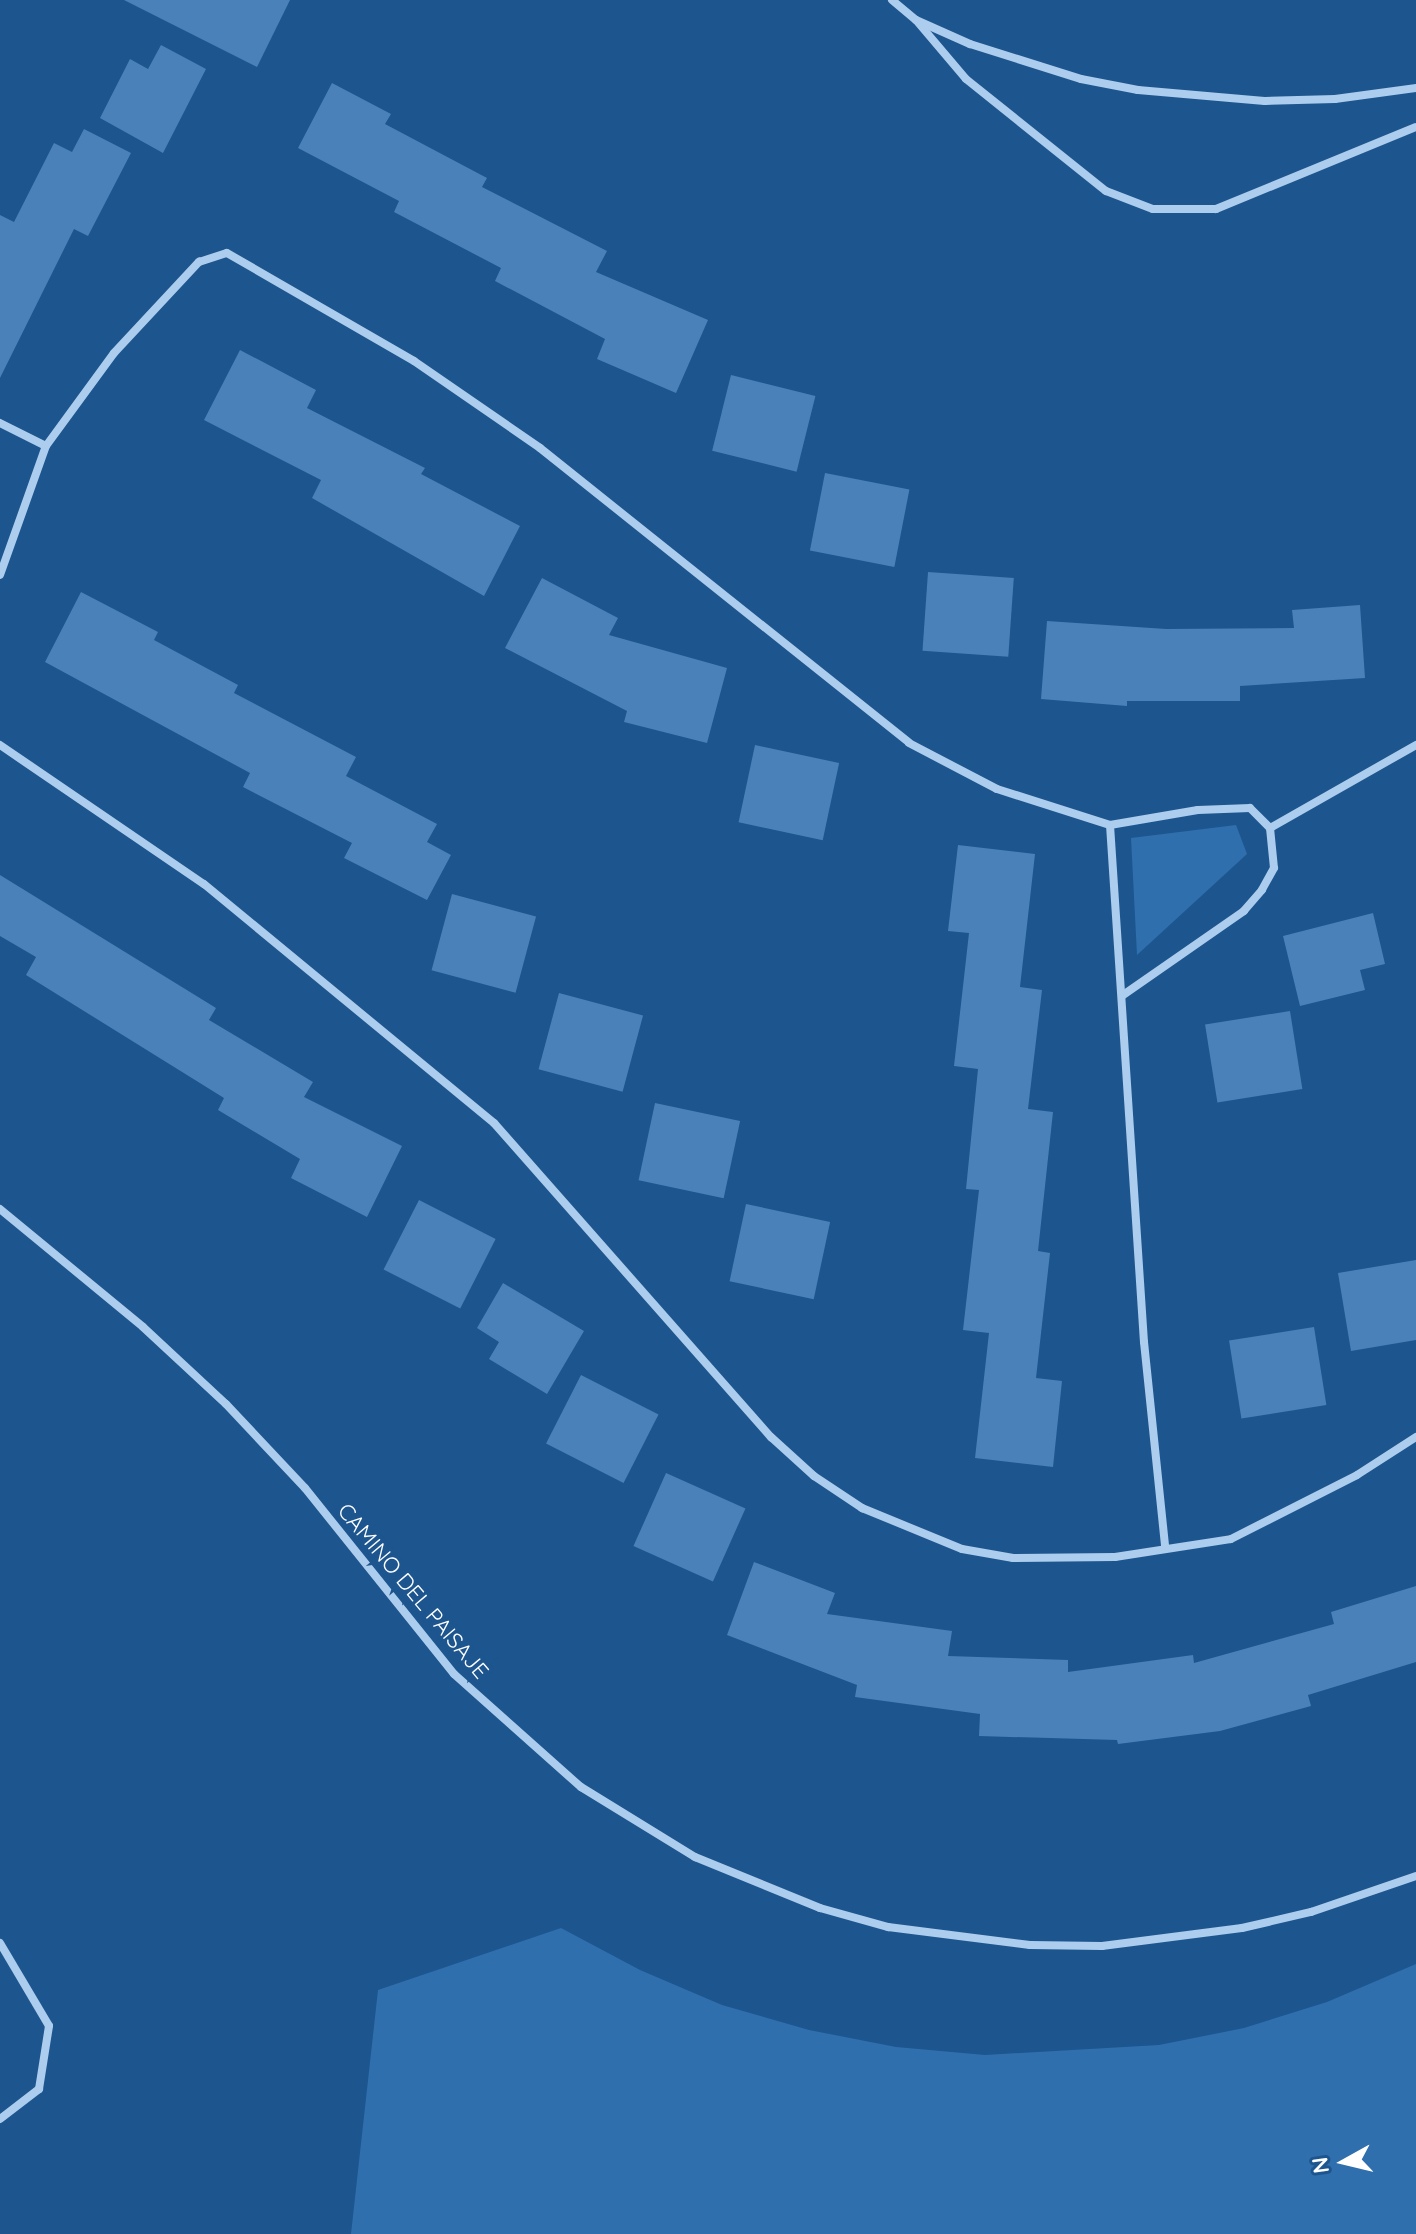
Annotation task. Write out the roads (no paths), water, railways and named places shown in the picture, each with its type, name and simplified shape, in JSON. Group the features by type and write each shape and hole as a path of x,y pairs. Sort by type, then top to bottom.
{"street":[{"path":"892,0 916,20 966,79 1106,191 1153,209 1216,209 1416,127"},
{"path":"916,20 1025,63 1166,94 1265,101 1335,99 1416,88"},
{"path":"0,575 46,446 114,353 167,296 199,262 227,253 414,361 540,448 909,743 997,789 1110,825 1250,808 1270,828 1274,868 1244,911 1123,995"},
{"path":"0,423 46,446"},
{"path":"0,745 204,884 494,1123 771,1437 814,1476 875,1515 962,1549 1064,1561 1231,1539 1357,1475 1416,1437"},
{"path":"1270,828 1416,745"},
{"path":"1110,825 1144,1342 1165,1546"},
{"name":"CAMINO DEL PAISAJE","path":"0,1209 143,1327 226,1404 305,1488 454,1674 581,1787 695,1857 820,1908 888,1927 1030,1945 1102,1946 1242,1928 1311,1912 1416,1876"},
{"path":"0,1943 49,2026 39,2089 0,2119"}]}
